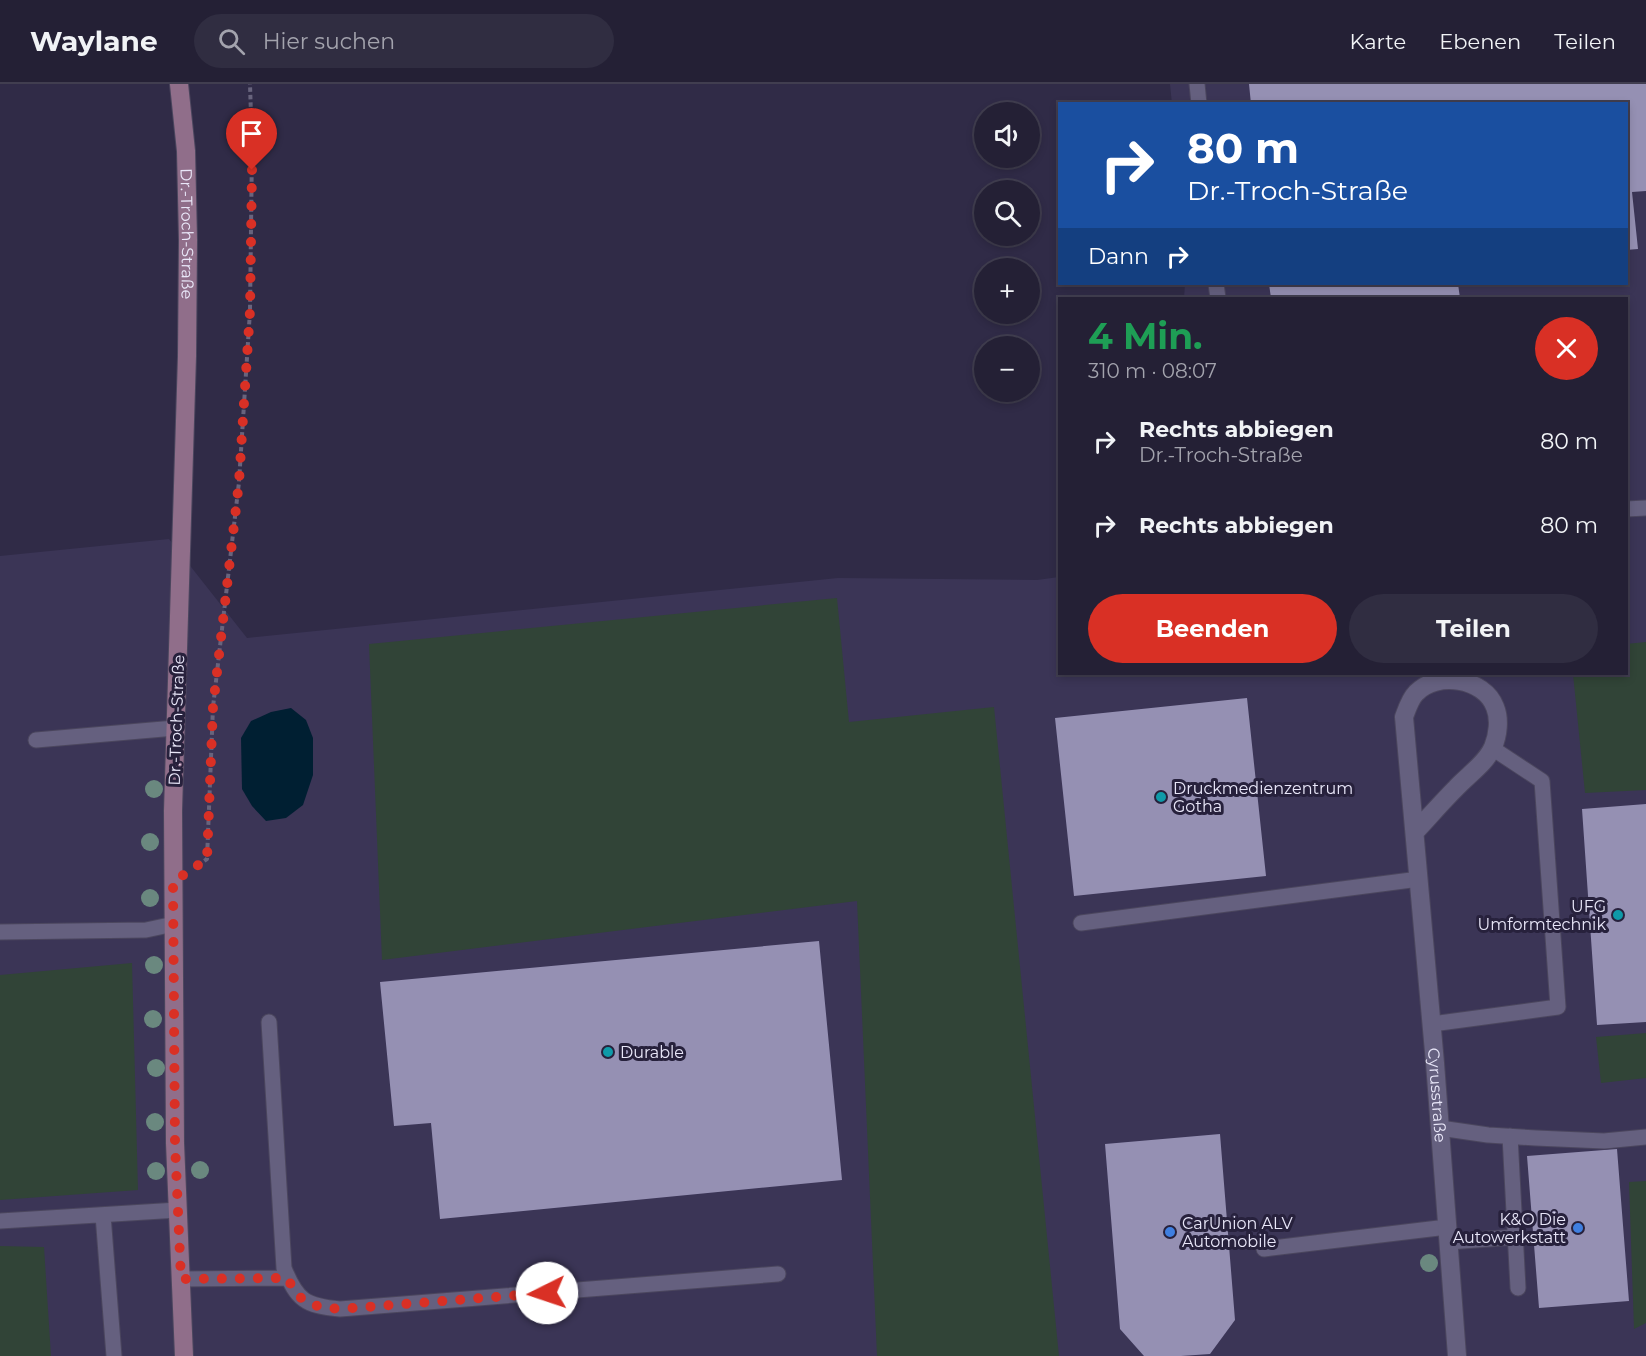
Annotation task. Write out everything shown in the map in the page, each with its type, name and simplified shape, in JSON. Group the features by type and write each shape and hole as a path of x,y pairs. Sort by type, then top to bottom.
{"main road":[{"name":"Dr.-Troch-Straße","path":"179,84 186,150 188,240 173,882 175,1143 184,1356"}],"street":[{"name":"Cyrusstraße","path":"1415,832 1455,788 1488,757 1498,728 1498,717 1490,698 1477,688 1459,681 1444,680 1426,685 1410,700 1404,717 1432,1024 1457,1356"}],"lane":[{"path":"1197,84 1198,102"},
{"path":"1628,509 1646,508"},
{"path":"36,740 175,728"},
{"path":"1432,1024 1558,1007 1542,781 1492,748"},
{"path":"1081,923 1419,879"},
{"path":"0,932 146,930 174,924"},
{"path":"269,1022 284,1268 291,1286 303,1301 319,1308 340,1309 778,1274"},
{"path":"1440,1128 1488,1135 1604,1141 1646,1137"},
{"path":"1510,1136 1518,1288"},
{"path":"0,1221 178,1210"},
{"path":"102,1215 114,1356"},
{"path":"1264,1249 1448,1235 1515,1237"},
{"path":"181,1279 288,1278"}],"path":[{"path":"173,882 207,859 213,707 239,482 250,311 252,147 250,84"}],"shaded area":[{"path":"1170,84 1646,84 1646,1356 0,1356 0,556 169,539 247,638 838,578 1037,580 1058,577 1058,675 1628,675 1628,297 1184,297 1185,285 1628,285 1628,102 1172,102"}],"green space":[{"path":"837,598 849,722 994,707 1059,1356 877,1356 857,901 382,960 369,644"},
{"path":"1646,642 1646,790 1585,793 1573,675 1628,675 1628,644"},
{"path":"132,963 138,1190 0,1200 0,975"},
{"path":"1646,1033 1646,1078 1601,1083 1596,1037"},
{"path":"1646,1181 1646,1323 1634,1329 1629,1182"},
{"path":"0,1246 44,1247 51,1356 0,1356"}],"water":[{"path":"291,708 306,720 313,738 313,775 303,805 286,818 266,821 252,806 242,789 241,738 251,721 271,712"}],"building":[{"path":"1249,84 1646,84 1646,191 1632,192 1638,249 1628,250 1628,102 1251,102"},
{"path":"1269,285 1458,285 1460,297 1271,297"},
{"name":"Druckmedienzentrum Gotha","path":"1247,698 1266,876 1074,896 1055,718"},
{"name":"UFG Umformtechnik","path":"1646,804 1646,1022 1597,1025 1582,809"},
{"name":"Durable","path":"819,941 842,1180 440,1219 431,1123 394,1126 380,982"},
{"name":"CarUnion ALV Automobile","path":"1220,1134 1235,1320 1210,1354 1144,1356 1120,1329 1105,1144"},
{"name":"K&O Die Autowerkstatt","path":"1617,1149 1629,1301 1539,1308 1527,1156"}],"place":[{"name":"Druckmedienzentrum Gotha","path":"1161,797"},
{"name":"UFG Umformtechnik","path":"1618,915"},
{"name":"Durable","path":"608,1052"},
{"name":"K&O Die Autowerkstatt","path":"1578,1228"},
{"name":"CarUnion ALV Automobile","path":"1170,1232"}],"route":[{"path":"252,170 250,311 239,482 213,707 207,859 173,882 175,1143 181,1279 288,1278 291,1286 303,1301 319,1308 340,1309 547,1293"}]}
